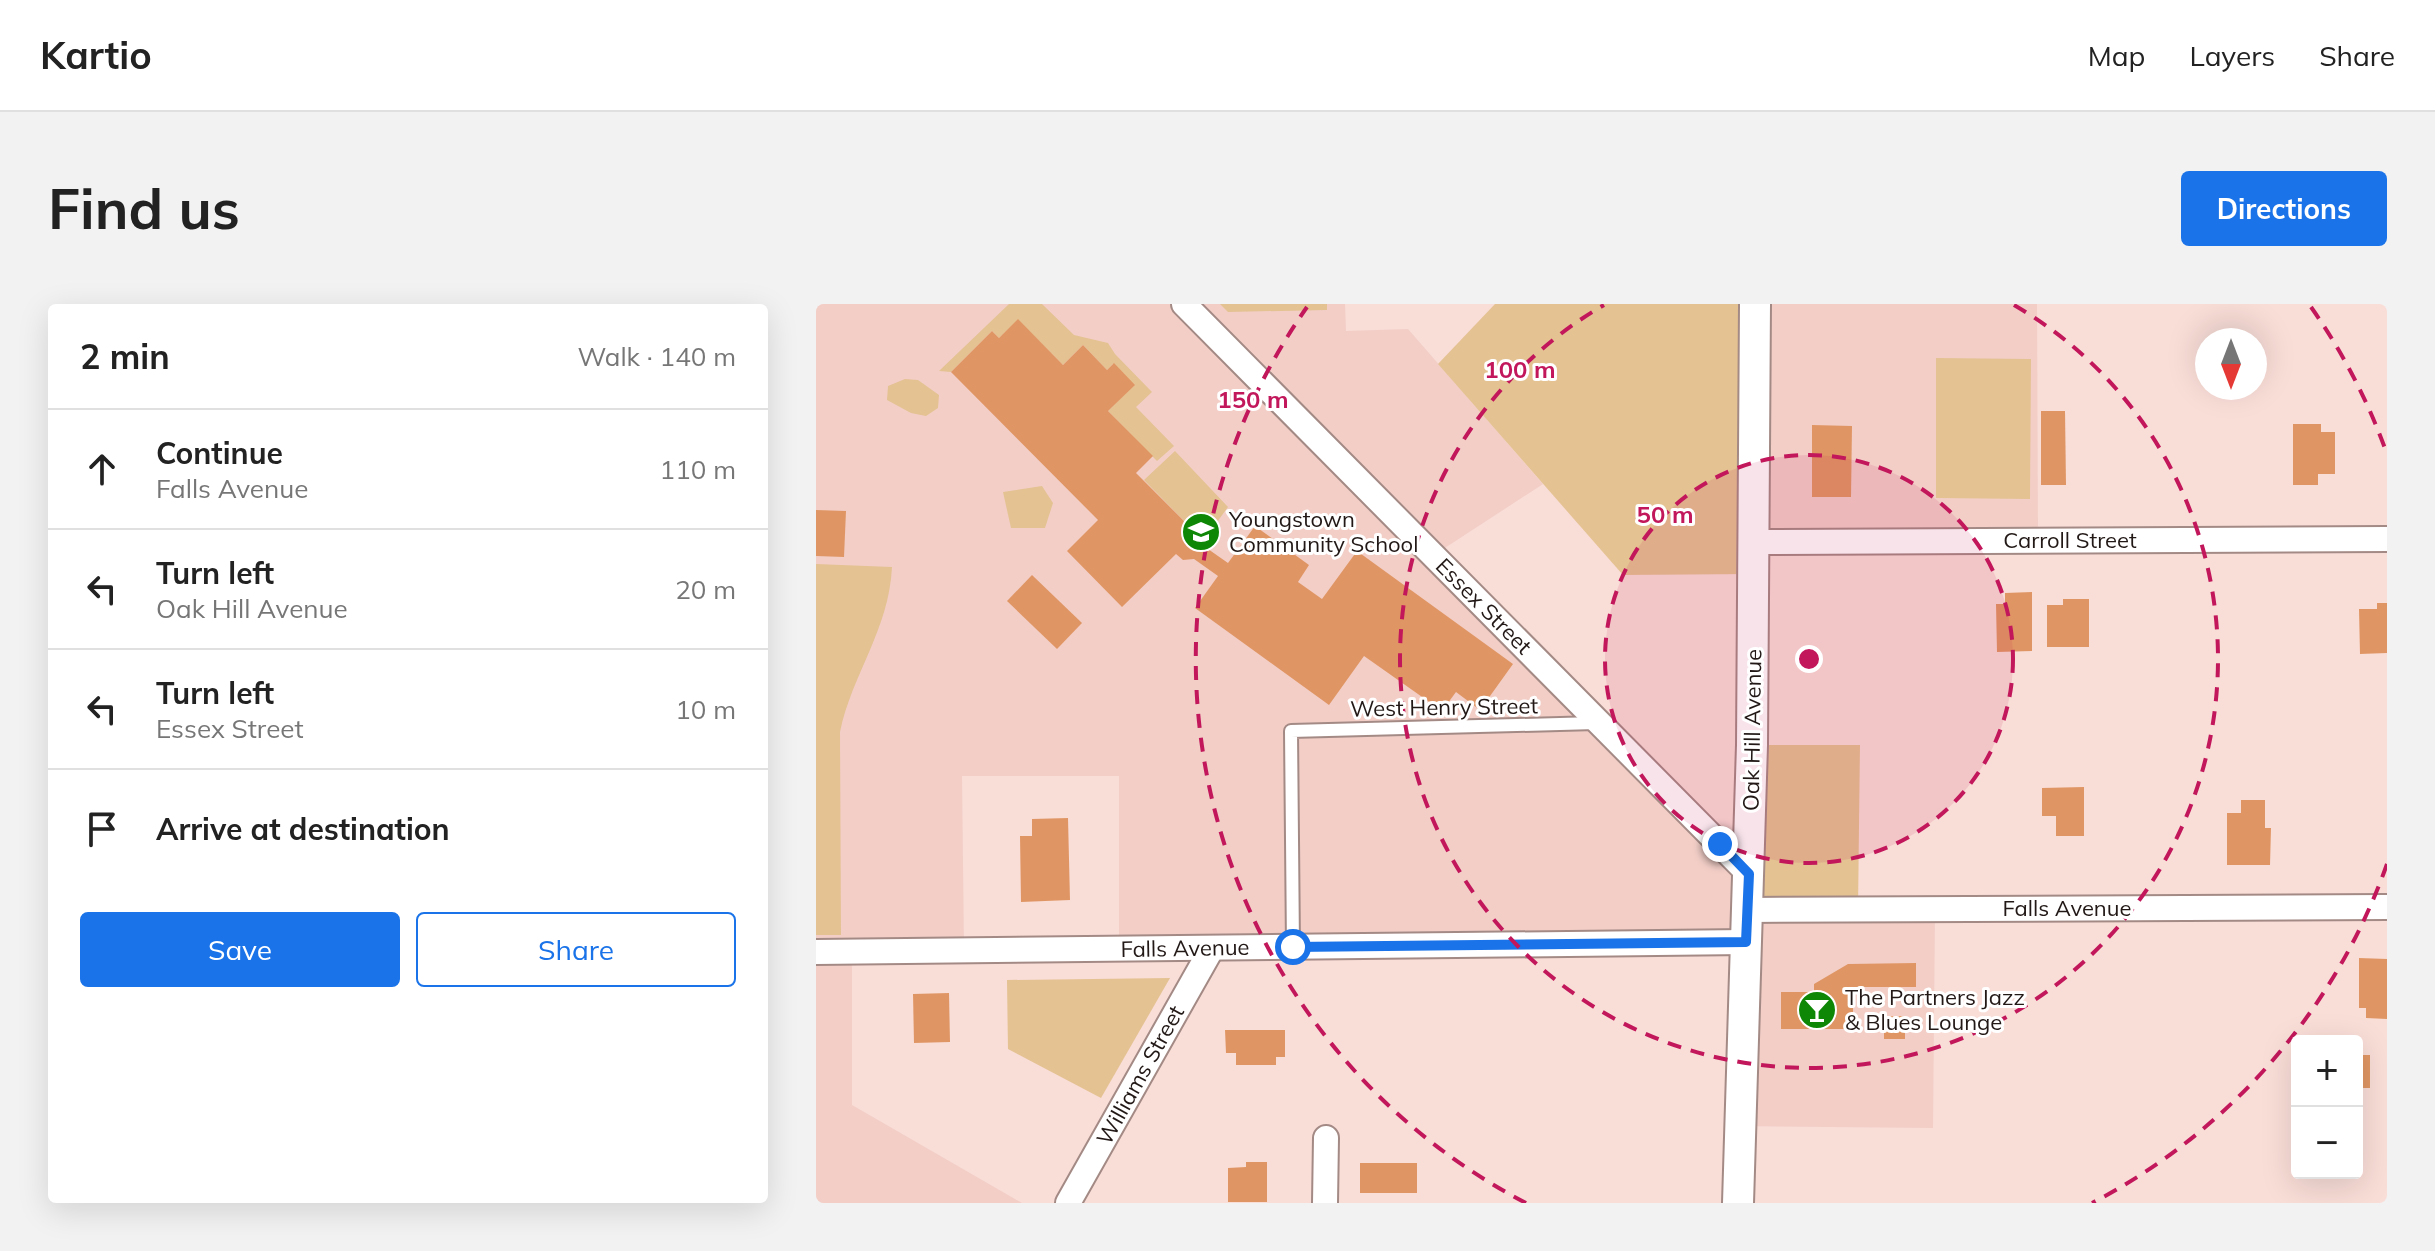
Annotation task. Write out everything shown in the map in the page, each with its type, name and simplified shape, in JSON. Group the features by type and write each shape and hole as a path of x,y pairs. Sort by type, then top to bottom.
{"street":[{"name":"Essex Street","path":"1184,304 1749,874"},
{"name":"Oak Hill Avenue","path":"1738,1203 1749,874 1755,304"},
{"name":"Carroll Street","path":"1754,542 2387,539"},
{"name":"Falls Avenue","path":"1747,910 2387,907"},
{"name":"Falls Avenue","path":"816,952 1746,942"},
{"name":"Williams Street","path":"1068,1203 1212,948"},
{"path":"1325,1203 1326,1138"}],"lane":[{"name":"West Henry Street","path":"1293,947 1291,731 1599,723"}],"shaded area":[{"path":"816,304 1345,304 1346,331 1408,329 1543,484 1434,555 1749,874 1748,910 1935,909 1933,1128 1740,1126 1746,942 1119,949 1119,776 962,776 964,951 852,952 852,1105 1022,1203 816,1203"},
{"path":"1009,304 1042,304 1074,335 1108,343 1152,392 1136,407 1174,446 1157,461 1108,411 1134,385 1113,364 1107,370 1083,345 1063,365 1018,320 999,338 992,331 951,372 939,371"},
{"path":"1220,304 1327,304 1327,310 1228,312"},
{"path":"1495,304 1755,304 1753,574 1623,575 1438,364"},
{"path":"1755,304 2037,304 2038,540 1754,542"},
{"path":"1936,358 2031,359 2030,499 1936,498"},
{"path":"905,379 918,380 939,395 938,408 926,416 911,413 887,400 888,386"},
{"path":"1175,451 1228,507 1201,544 1189,545 1186,542 1195,532 1144,480"},
{"path":"1042,486 1053,503 1045,528 1011,528 1003,492"},
{"path":"816,564 892,567 884,611 840,732 841,935 816,935"},
{"path":"1752,745 1860,745 1858,909 1747,910"},
{"path":"1170,978 1101,1098 1008,1049 1007,980"}],"building":[{"path":"1018,319 1063,365 1083,345 1107,370 1114,363 1135,385 1108,411 1153,456 1136,473 1195,532 1186,542 1189,545 1198,542 1228,563 1255,526 1309,565 1298,582 1322,599 1357,551 1513,664 1480,710 1456,692 1442,711 1364,656 1329,705 1195,608 1218,576 1194,559 1183,560 1176,554 1122,607 1067,551 1098,520 951,372 992,331 999,338"},
{"path":"2041,411 2065,411 2066,485 2041,485"},
{"path":"2293,424 2321,424 2321,432 2335,432 2335,474 2318,474 2318,485 2293,485"},
{"path":"1812,425 1852,426 1851,497 1812,497"},
{"path":"816,510 846,511 844,557 816,556"},
{"path":"1032,575 1082,623 1057,649 1007,601"},
{"path":"2032,592 2032,651 1997,652 1996,604 2005,604 2005,593"},
{"path":"2063,599 2089,599 2089,647 2047,647 2047,605 2063,605"},
{"path":"2377,603 2387,603 2387,653 2360,654 2359,609 2377,609"},
{"path":"2084,787 2084,836 2056,836 2056,816 2042,816 2042,788"},
{"path":"2241,800 2265,800 2265,828 2271,828 2270,865 2227,865 2227,813 2241,813"},
{"path":"1068,818 1070,900 1021,902 1020,836 1032,836 1032,819"},
{"path":"2359,958 2387,959 2387,1019 2366,1018 2366,1008 2359,1008"},
{"name":"The Partners Jazz & Blues Lounge","path":"1916,963 1916,987 1853,987 1853,1029 1781,1029 1781,992 1814,992 1814,984 1848,964"},
{"path":"949,993 950,1042 914,1043 913,994"},
{"path":"1884,1016 1905,1016 1905,1039 1884,1039"},
{"path":"1225,1030 1285,1030 1285,1057 1276,1057 1276,1065 1236,1065 1236,1053 1226,1053"},
{"path":"2363,1055 2370,1055 2370,1088 2363,1088"},
{"path":"1246,1162 1267,1162 1267,1202 1228,1202 1228,1168 1246,1167"},
{"path":"1360,1163 1417,1163 1417,1193 1360,1193"}],"place":[{"name":"Youngstown Community School","path":"1201,532"},
{"name":"The Partners Jazz & Blues Lounge","path":"1817,1010"}],"route":[{"path":"1293,947 1746,942 1749,874 1720,844"}]}
